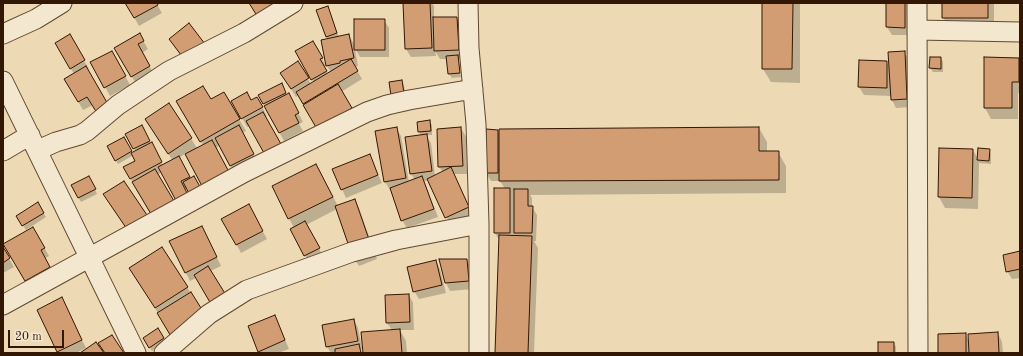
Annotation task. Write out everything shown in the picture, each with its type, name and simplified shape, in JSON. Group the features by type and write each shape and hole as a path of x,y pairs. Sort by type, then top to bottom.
{"street":[{"path":"3,34 36,19 62,3"},
{"path":"3,151 34,142 56,142 80,135 118,105 169,71 244,33 293,3"},
{"path":"468,3 469,48 473,89 479,224 479,353"},
{"path":"917,3 918,353"},
{"path":"917,30 1020,32"},
{"path":"3,80 136,353"},
{"path":"3,305 245,172 367,112 386,105 409,100 473,89"},
{"path":"164,353 209,314 247,290 352,252 396,240 479,224"}],"building":[{"path":"125,3 157,3 158,5 134,18"},
{"path":"249,3 283,3 259,19"},
{"path":"403,3 430,3 432,48 405,49"},
{"path":"762,3 793,3 792,69 762,69"},
{"path":"886,3 905,3 905,28 886,27"},
{"path":"942,3 988,3 988,18 942,18"},
{"path":"328,6 337,33 326,37 316,10"},
{"path":"433,17 457,17 459,50 434,51"},
{"path":"354,19 385,19 385,50 354,50"},
{"path":"189,23 205,44 184,59 169,39"},
{"path":"140,33 144,41 138,44 150,66 131,77 114,48"},
{"path":"70,34 85,60 70,69 55,43"},
{"path":"349,34 354,58 326,66 321,40"},
{"path":"313,41 323,58 320,59 327,71 311,80 295,51"},
{"path":"112,51 126,76 104,88 90,62"},
{"path":"905,51 907,99 891,100 888,52"},
{"path":"458,55 460,73 448,74 446,56"},
{"path":"930,57 941,57 941,69 929,68"},
{"path":"984,57 1019,58 1019,82 1012,82 1012,108 984,108"},
{"path":"351,59 358,71 303,104 296,92"},
{"path":"859,60 887,61 887,88 858,87"},
{"path":"298,61 309,78 291,89 280,73"},
{"path":"86,66 109,106 97,113 87,97 78,102 64,79"},
{"path":"402,80 406,107 393,109 389,82"},
{"path":"282,83 286,93 263,104 258,95"},
{"path":"338,84 352,108 317,129 303,105"},
{"path":"203,86 211,99 224,92 240,119 200,142 176,101"},
{"path":"247,92 251,100 257,97 263,107 241,119 231,101"},
{"path":"289,93 299,113 295,115 299,123 279,133 264,106"},
{"path":"169,103 192,138 168,154 145,119"},
{"path":"263,112 281,144 264,153 246,121"},
{"path":"430,120 431,131 418,132 417,122"},
{"path":"142,125 150,141 133,149 125,134"},
{"path":"239,125 254,154 230,166 215,138"},
{"path":"397,127 406,178 384,182 375,131"},
{"path":"461,127 463,166 438,167 437,129"},
{"path":"759,127 759,151 779,151 779,180 499,181 499,129"},
{"path":"486,129 498,130 498,173 485,173"},
{"path":"427,134 432,171 410,174 405,137"},
{"path":"124,137 132,151 115,161 107,146"},
{"path":"212,140 229,172 202,186 185,154"},
{"path":"152,142 162,162 130,179 123,167 135,161 131,153"},
{"path":"939,148 973,149 972,198 938,197"},
{"path":"978,148 990,149 989,161 977,160"},
{"path":"370,154 378,175 341,190 332,169"},
{"path":"179,156 190,177 181,181 191,201 180,208 158,167"},
{"path":"316,164 333,197 288,219 272,186"},
{"path":"451,167 469,207 445,218 427,179"},
{"path":"155,169 174,201 151,214 132,182"},
{"path":"89,176 96,189 78,198 71,185"},
{"path":"194,176 203,192 192,199 183,182"},
{"path":"422,176 434,209 401,221 390,188"},
{"path":"124,181 151,221 131,235 103,194"},
{"path":"494,188 510,188 510,233 494,233"},
{"path":"514,189 528,189 528,206 533,206 532,233 514,233"},
{"path":"355,199 373,251 353,258 335,206"},
{"path":"38,202 44,213 22,226 16,216"},
{"path":"249,204 263,231 236,245 221,219"},
{"path":"305,221 320,248 304,256 290,229"},
{"path":"202,226 217,257 185,273 169,241"},
{"path":"33,227 45,248 41,250 50,267 25,281 3,244"},
{"path":"499,235 532,236 528,353 495,353"},
{"path":"3,247 10,258 3,263"},
{"path":"162,247 188,287 155,308 129,268"},
{"path":"1020,251 1020,269 1006,272 1003,255"},
{"path":"439,259 467,259 469,281 445,283"},
{"path":"436,260 442,285 413,292 407,267"},
{"path":"208,266 226,295 211,304 194,275"},
{"path":"191,292 206,316 172,338 157,313"},
{"path":"409,294 410,322 386,323 385,295"},
{"path":"62,297 82,340 57,352 37,310"},
{"path":"275,315 285,340 258,352 248,326"},
{"path":"354,319 358,341 326,347 322,325"},
{"path":"158,328 164,338 149,348 143,338"},
{"path":"400,329 402,353 363,353 361,332"},
{"path":"998,332 999,353 969,353 968,334"},
{"path":"966,333 966,353 938,353 938,334"},
{"path":"112,335 124,353 105,353 98,343"},
{"path":"96,342 104,353 80,353"},
{"path":"878,342 894,342 894,353 878,353"},
{"path":"359,344 361,353 335,353 335,349"}]}
